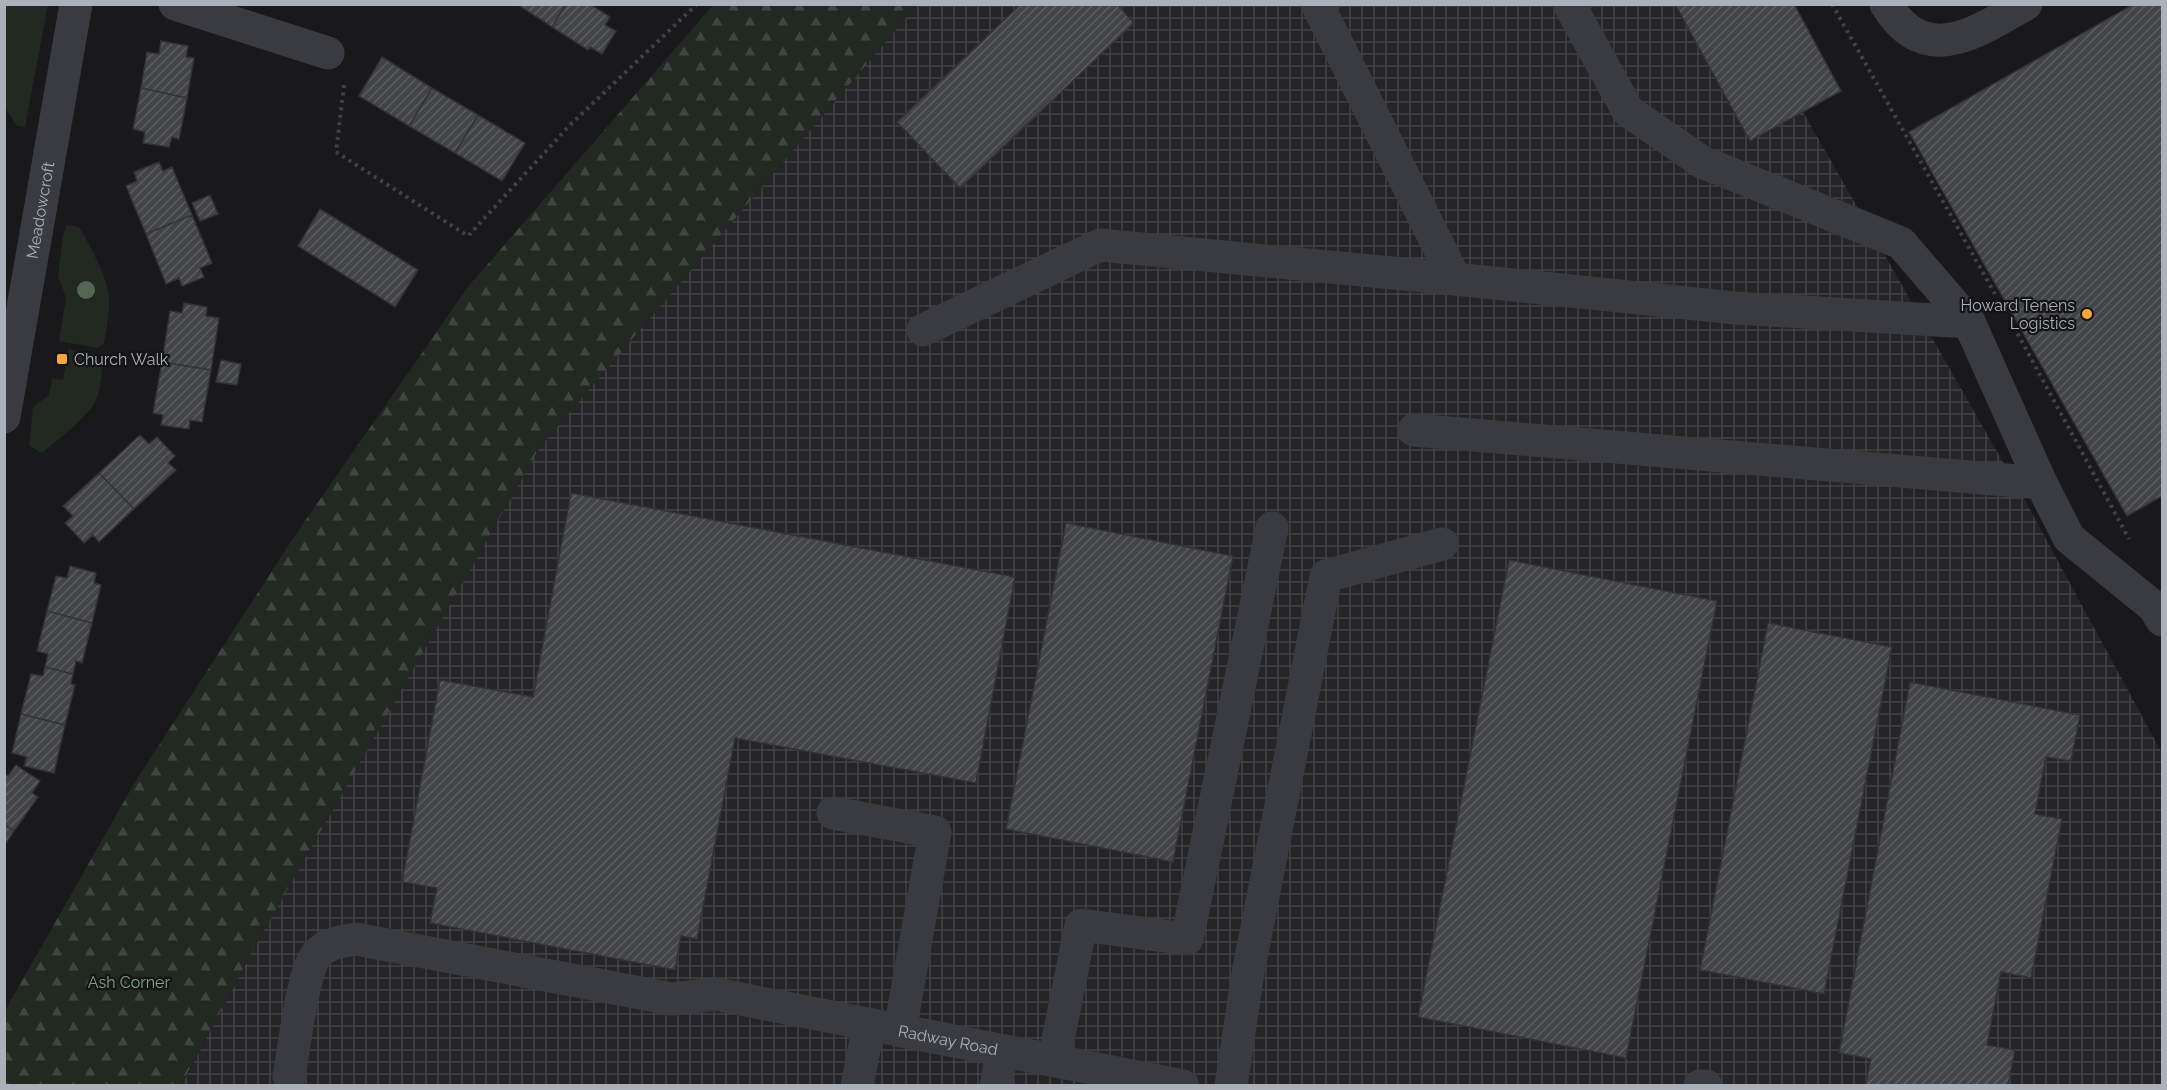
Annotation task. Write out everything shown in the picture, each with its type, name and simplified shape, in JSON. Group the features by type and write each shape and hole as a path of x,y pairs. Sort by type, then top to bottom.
{"street":[{"name":"Meadowcroft","path":"4,417 76,4"},
{"path":"175,4 328,53"},
{"path":"1317,4 1455,279"},
{"path":"1569,4 1628,111 1702,162 1901,243 1969,321 2069,538 2160,607"},
{"path":"1886,4 1895,20 1930,41 1951,41 1977,33 2026,4"},
{"path":"924,330 1100,244 1735,308 1969,321"},
{"path":"1414,430 2042,483"},
{"path":"1054,1060 1081,925 1187,939 1272,528"},
{"path":"1231,1086 1248,973 1326,576 1442,544"},
{"path":"833,813 935,832 884,1028 857,1086"},
{"name":"Radway Road","path":"289,1077 308,971 318,953 335,942 356,939 672,999 715,994 1183,1086"},
{"path":"996,1086 1002,1050"},
{"path":"1700,1086 1706,1086"}],"path":[{"path":"328,53 347,63 336,152 468,236 568,127 697,4"}],"shaded area":[{"path":"917,5 1742,5 2027,504 2162,753 2162,1085 181,1086 263,932 540,447"}],"green space":[{"name":"Ash Corner","path":"714,4 917,5 540,447 263,932 181,1085 5,1085 6,1009 135,782 296,534 467,288"},
{"path":"4,5 48,5 25,127 17,126 5,108"},
{"path":"72,225 80,228 83,233 100,266 108,293 104,344 97,348 59,341 66,298 58,276 63,236 66,226"},
{"path":"68,349 96,354 103,361 98,394 94,404 84,416 42,453 29,446 33,407 49,395 52,379 63,380"}],"building":[{"path":"517,4 566,4 552,27"},
{"path":"566,4 590,4 610,17 605,25 616,31 602,54 590,47 588,50 552,27"},
{"path":"1021,4 1117,4 1134,23 960,188 897,122"},
{"path":"1675,4 1794,4 1841,91 1750,141"},
{"name":"Howard Tenens Logistics","path":"2134,4 2162,4 2162,496 2127,516 1909,132"},
{"path":"161,41 188,46 186,57 194,58 187,98 141,88 147,52 159,54"},
{"path":"382,57 432,88 409,126 359,96"},
{"path":"141,88 187,98 179,139 172,137 169,147 143,143 145,132 133,129"},
{"path":"432,88 478,115 455,153 409,126"},
{"path":"478,115 525,143 502,181 455,153"},
{"path":"159,162 163,171 172,167 192,215 146,234 126,186 137,181 134,172"},
{"path":"210,195 218,214 200,221 192,203"},
{"path":"320,209 418,270 395,307 298,246"},
{"path":"192,215 212,263 200,268 204,277 182,286 179,278 166,284 146,234"},
{"path":"184,303 207,307 206,316 219,318 211,370 162,362 170,311 182,313"},
{"path":"221,360 241,364 237,385 216,382"},
{"path":"162,362 211,370 202,422 190,420 189,429 161,425 163,415 153,413"},
{"path":"140,435 149,444 157,437 175,456 168,463 176,470 134,509 99,473"},
{"path":"99,473 134,509 99,542 93,535 84,543 65,523 73,516 63,506"},
{"path":"571,493 1015,577 976,783 735,738 697,939 681,936 675,970 430,923 437,888 402,882 440,680 533,697"},
{"path":"1066,523 1233,556 1173,862 1006,829"},
{"path":"1509,560 1717,601 1626,1058 1418,1017"},
{"path":"70,566 96,573 94,583 101,585 92,623 47,611 56,576 67,578"},
{"path":"47,611 92,623 82,663 76,661 73,674 45,667 48,654 37,651"},
{"path":"1768,623 1892,647 1824,994 1700,970"},
{"path":"45,667 73,674 71,684 75,685 65,725 21,714 31,674 43,676"},
{"path":"1910,682 2080,715 2071,761 2046,757 2035,814 2062,819 2031,978 2001,972 1987,1045 2015,1050 2008,1086 1865,1086 1871,1059 1839,1053"},
{"path":"21,714 65,725 54,773 24,766 27,757 12,753"},
{"path":"16,765 40,781 32,793 38,797 14,831 4,824 4,774 8,776"},
{"path":"4,824 14,831 4,846"}],"place":[{"name":"Howard Tenens Logistics","path":"2087,314"},
{"name":"Church Walk","path":"62,359"}]}
